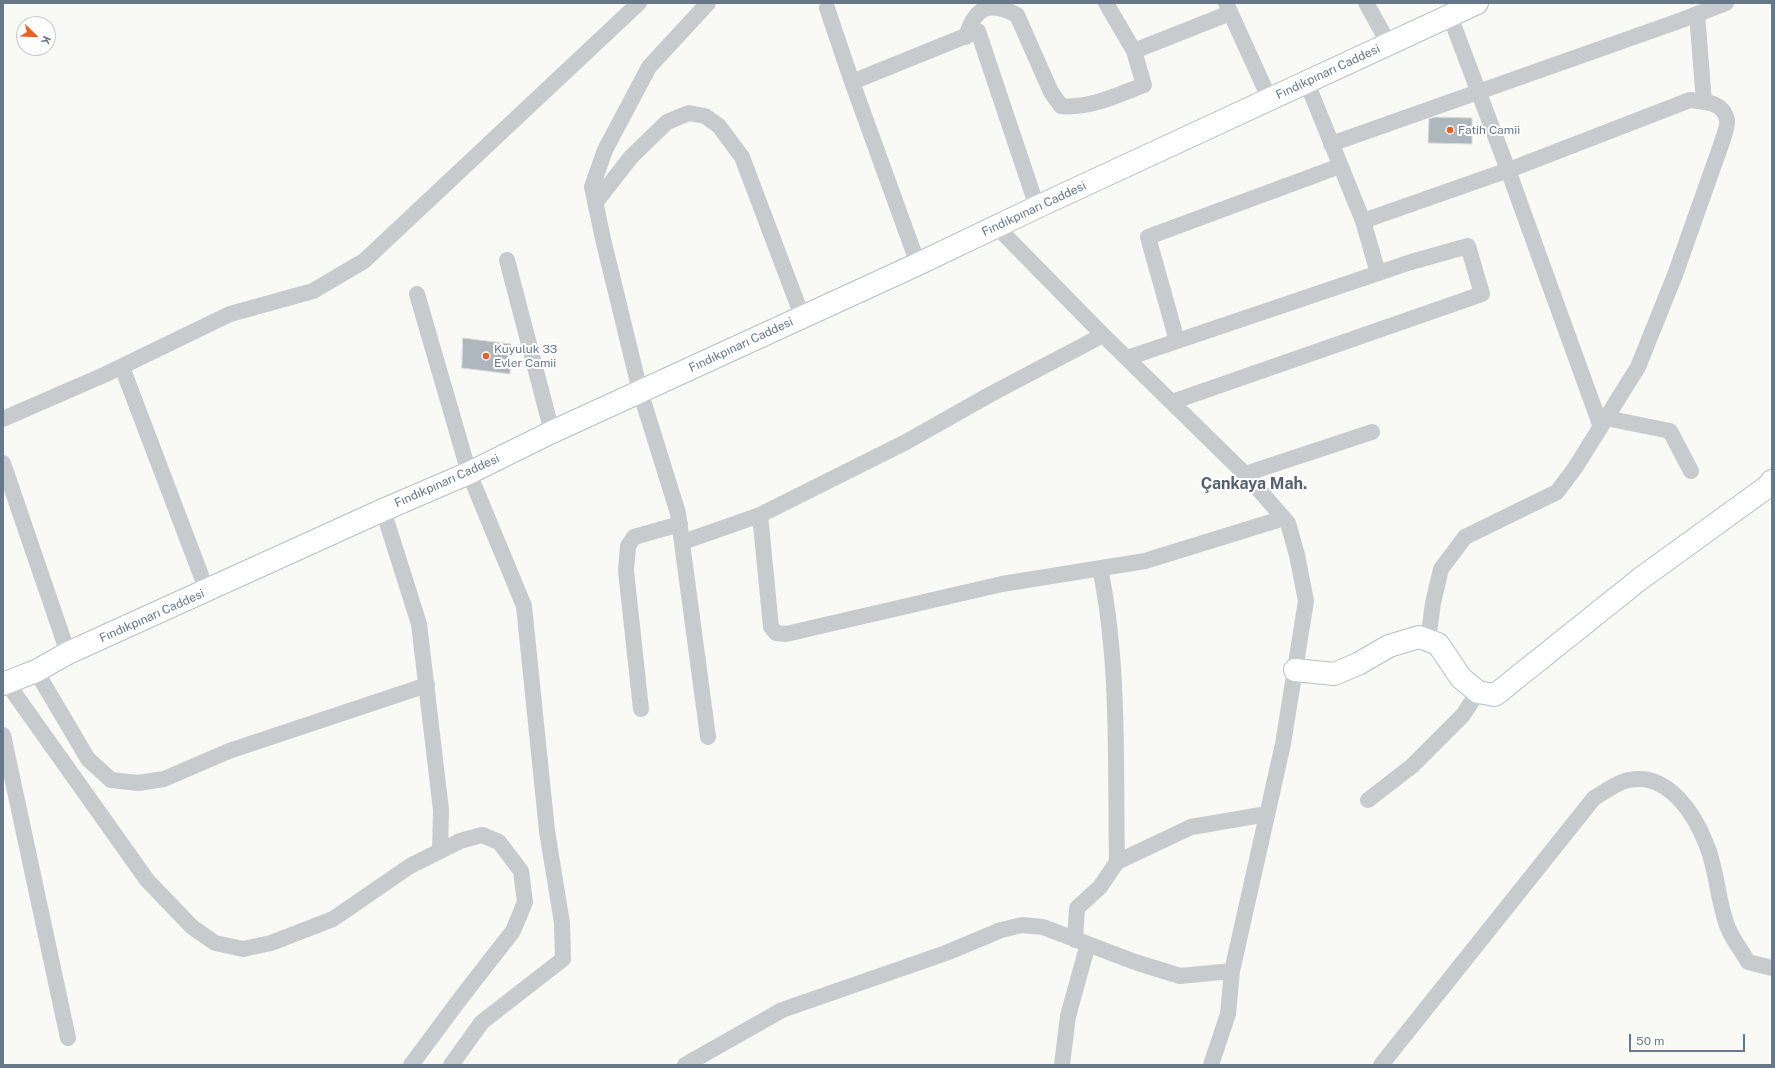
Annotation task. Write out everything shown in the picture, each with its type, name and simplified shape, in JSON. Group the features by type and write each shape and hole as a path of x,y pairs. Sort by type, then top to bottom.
{"main road":[{"name":"Fındıkpınarı Caddesi","path":"5,684 383,510 469,473 552,432 918,264 996,226 1477,3"},
{"path":"1295,670 1334,674 1358,664 1389,646 1419,637 1438,644 1461,678 1478,692 1494,695 1640,579 1767,487 1772,481"}],"street":[{"path":"3,419 122,367 230,314 313,291 364,261 639,3"},
{"path":"708,3 649,67 605,150 592,187 640,391 678,513 708,737"},
{"path":"966,37 970,23 984,8 992,5 1000,6 1017,15 1051,92 1061,106 1073,107 1100,102 1144,85 1134,51 1106,3"},
{"path":"1366,3 1389,44"},
{"path":"1331,144 1726,3"},
{"path":"827,8 852,82 918,264"},
{"path":"1134,51 1228,8 1270,100"},
{"path":"1697,14 1704,102"},
{"path":"1450,16 1603,422"},
{"path":"852,82 978,31 1037,207"},
{"path":"1307,83 1363,221 1378,273"},
{"path":"1363,221 1508,170 1690,100 1713,103 1720,107 1727,120 1722,142 1675,275 1638,368 1575,468 1557,492 1465,537 1441,569 1433,603 1428,640"},
{"path":"596,202 631,157 667,122 689,113 705,116 719,126 742,157 802,316"},
{"path":"1177,341 1148,237 1340,166"},
{"path":"996,226 1103,335 1245,474 1288,523 1293,542 1306,601 1283,744 1232,971 1228,1014 1212,1065"},
{"path":"1128,358 1378,273 1468,246 1482,294 1172,402"},
{"path":"507,260 552,432"},
{"path":"417,294 469,473 524,606 547,831 562,922 563,959 482,1022 451,1065"},
{"path":"682,542 760,515 906,442 991,394 1103,335"},
{"path":"122,367 207,591"},
{"path":"1603,422 1670,431 1691,471"},
{"path":"1245,474 1372,432"},
{"path":"3,463 68,654"},
{"path":"383,510 419,624 441,810 440,851"},
{"path":"760,515 771,627 776,633 793,632 1002,584 1145,561 1284,518"},
{"path":"641,709 626,571 628,546 634,537 680,524"},
{"path":"1100,568 1105,593 1114,663 1117,862"},
{"path":"36,671 88,759 111,780 138,783 164,779 229,751 427,685"},
{"path":"5,684 147,880 192,927 215,942 243,949 271,943 333,919 410,866 460,841 482,835 499,842 521,871 525,902 513,931 411,1065"},
{"path":"1368,800 1412,766 1463,715 1478,692"},
{"path":"3,735 68,1038"},
{"path":"1381,1065 1594,798 1627,780 1643,778 1657,782 1674,794 1693,816 1708,846 1728,928 1748,962 1772,968"},
{"path":"1062,1065 1068,1016 1081,942 1077,908 1100,887 1117,862 1191,827 1267,814"},
{"path":"685,1065 702,1061 782,1010 946,953 1002,930 1022,925 1043,927 1135,962 1180,976 1232,971"}],"building":[{"name":"Fatih Camii","path":"1436,117 1472,118 1472,144 1428,143 1429,119"},
{"name":"Kuyuluk 33 Evler Camii","path":"463,338 511,344 510,374 462,368"}],"place":[{"name":"Fatih Camii","path":"1450,130"},
{"name":"Kuyuluk 33 Evler Camii","path":"486,356"}],"district":[{"name":"Çankaya Mah.","path":"1254,484"}]}
